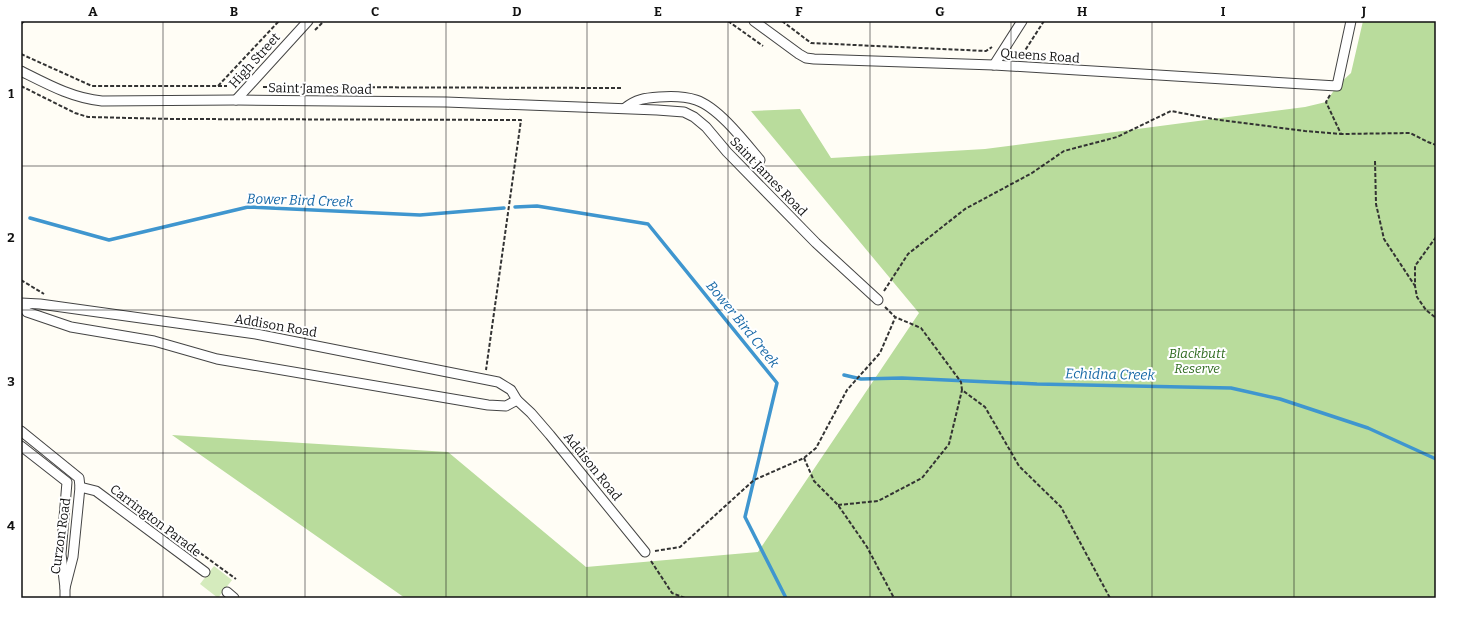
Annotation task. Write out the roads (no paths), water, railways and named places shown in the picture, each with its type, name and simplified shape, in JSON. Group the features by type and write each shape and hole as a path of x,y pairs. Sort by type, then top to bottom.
{"street":[{"name":"High Street","path":"236,100 308,21"},
{"name":"Queens Road","path":"754,21 806,58 994,65 1336,86 1351,21"},
{"path":"994,65 1022,21"},
{"name":"Saint James Road","path":"21,71 69,94 88,100 102,101 236,100 446,102 625,108 684,112 694,117 706,127 727,152 816,243 878,300"},
{"name":"Saint James Road","path":"625,108 632,102 642,98 683,96 697,100 713,109 748,145 760,160"},
{"name":"Addison Road","path":"21,303 34,303 256,334 498,382 511,390 517,400 550,435 645,552"},
{"name":"Addison Road","path":"21,303 27,312 71,327 154,340 217,359 488,405 506,406 517,400"},
{"path":"21,431 79,478 80,487"},
{"name":"Curzon Road","path":"21,446 67,482 61,554 65,598"},
{"name":"Carrington Parade","path":"80,487 96,491 205,572"},
{"name":"Curzon Road","path":"65,588 73,557 80,487"}],"waterway":[{"name":"Bower Bird Creek","path":"515,207 537,206 648,224 777,383 745,517 786,598"},
{"name":"Bower Bird Creek","path":"30,218 109,240 248,207 420,215 504,208"},
{"name":"Echidna Creek","path":"844,375 861,379 902,378 1037,384 1231,388 1280,399 1368,428 1436,459"}],"park label":[{"name":"Blackbutt Reserve","path":"1197,360"}]}
